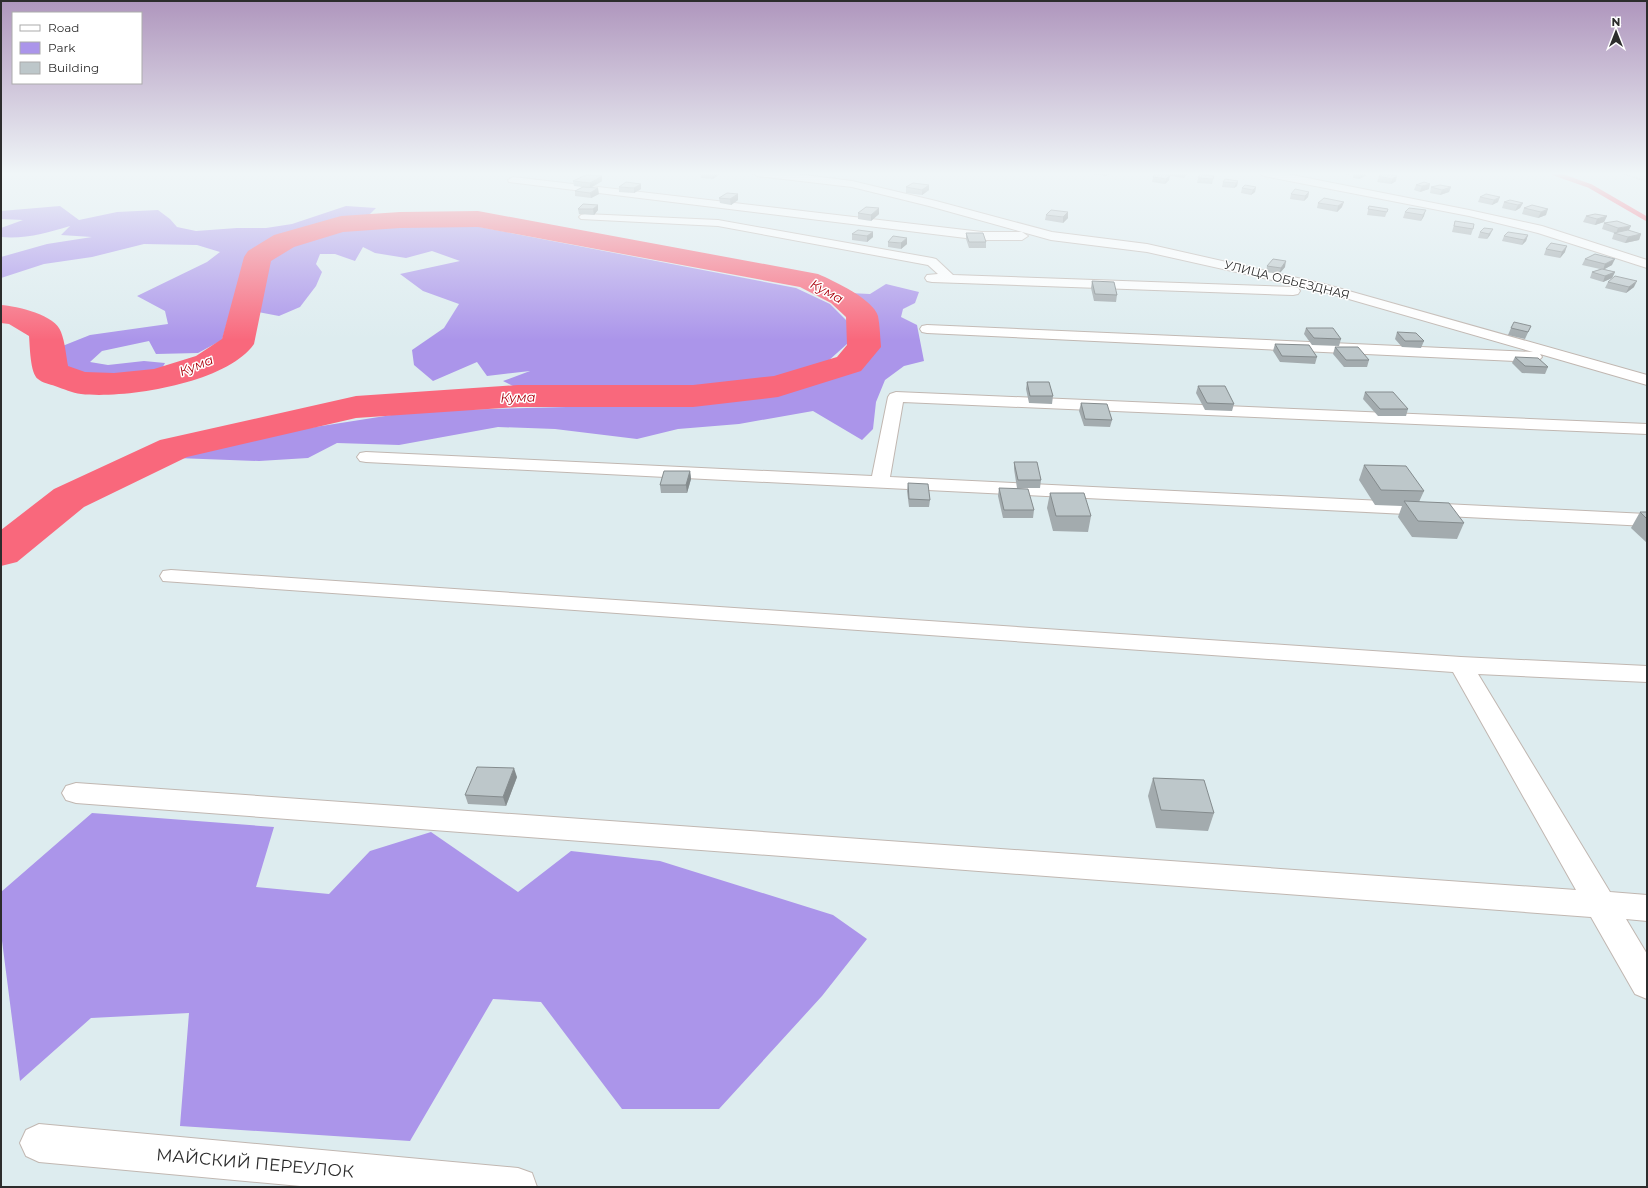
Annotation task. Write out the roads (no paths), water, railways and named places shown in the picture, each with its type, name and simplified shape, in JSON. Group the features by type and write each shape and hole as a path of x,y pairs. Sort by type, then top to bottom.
{"street":[{"path":"750,228 932,262 949,278"},
{"path":"919,228 982,236 1051,236"},
{"name":"УЛИЦА ОБЬЕЗДНАЯ","path":"1024,228 1051,236 1147,248 1341,293 1647,380"},
{"path":"1535,228 1647,264"},
{"path":"932,278 1341,293"},
{"path":"927,329 1571,359"},
{"path":"880,482 896,397 1647,429"},
{"path":"366,457 1647,520"},
{"path":"171,576 1461,665 1647,674"},
{"path":"1461,665 1647,984"},
{"path":"76,793 1647,908"},
{"name":"МАЙСКИЙ ПЕРЕУЛОК","path":"39,1143 518,1187"}],"waterway":[{"name":"Кума","path":"1,314 16,315 45,331 51,372 81,383 114,384 158,379 208,363 237,344 258,257 284,241 326,228"},
{"name":"Кума","path":"1,552 69,498 174,448 356,407 518,396 693,396 778,386 849,364 864,347 862,315 842,297 808,280 529,228"}]}
